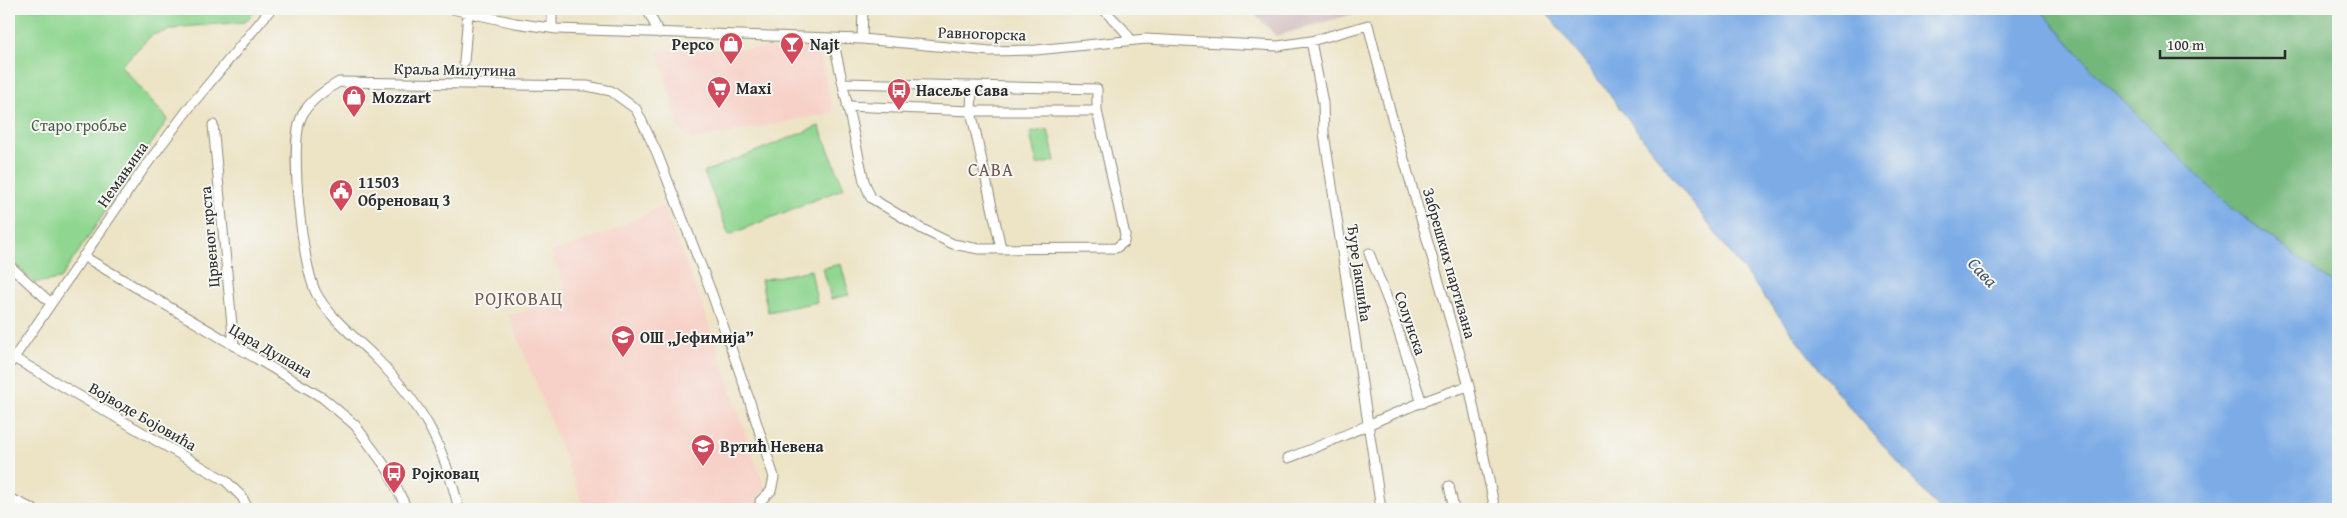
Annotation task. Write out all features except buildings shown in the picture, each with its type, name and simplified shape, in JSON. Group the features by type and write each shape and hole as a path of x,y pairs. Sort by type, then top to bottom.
{"street":[{"name":"Немањина","path":"11,362 168,136 272,9"},
{"name":"Равногорска","path":"452,9 515,23 552,28 862,39 990,51 1036,50 1131,40 1163,39 1278,46 1311,41 1366,25 1370,26"},
{"path":"552,9 552,28"},
{"path":"647,9 659,33"},
{"path":"862,39 863,9"},
{"path":"1103,9 1127,33 1131,40"},
{"path":"464,62 466,12"},
{"name":"Забрешких партизана","path":"1370,26 1390,106 1469,386 1496,509"},
{"path":"833,39 866,188 871,198 922,229 953,244 979,249 1116,248 1124,242 1097,110 1097,89 843,83"},
{"name":"Ђуре Јакшића","path":"1311,41 1320,84 1324,134 1381,509"},
{"name":"Краља Милутина","path":"456,509 448,467 437,440 415,401 388,370 329,311 317,293 310,274 302,224 297,136 301,118 307,108 317,97 339,82 587,86 611,91 636,109 657,153 712,294 774,477 771,491 760,501"},
{"path":"972,87 971,111 1001,248"},
{"path":"847,106 971,111 1097,110"},
{"name":"Црвеног крста","path":"213,125 234,346"},
{"name":"Солунска","path":"1369,254 1390,306 1422,403"},
{"name":"Цара Душана","path":"83,256 323,398 356,425 388,470 406,509"},
{"path":"9,265 51,304"},
{"name":"Војводе Бојовића","path":"11,362 226,481 242,497 248,509"},
{"path":"1288,458 1422,403 1469,386"},
{"path":"1449,486 1454,509"},
{"path":"9,498 33,509"}],"shaded area":[{"path":"1250,9 1371,9 1276,36"},
{"path":"819,47 833,113 692,140 679,128 658,50"},
{"name":"ОШ „Јефимија”","path":"663,205 701,301 765,490 758,496 761,505 748,509 585,509 509,316 567,295 552,252 610,232"}],"green space":[{"name":"Старо гробље","path":"9,9 258,9 245,22 182,27 152,35 121,66 168,119 60,279 34,283 9,258"},
{"path":"2040,9 2338,9 2338,287 2228,205 2097,75"},
{"path":"819,126 844,188 729,235 704,172"},
{"path":"1048,129 1055,161 1037,165 1030,133"},
{"path":"841,264 849,295 831,299 823,268"},
{"path":"811,270 817,302 768,312 761,280"}],"water":[{"name":"Сава","path":"1544,9 2040,9 2097,75 2228,205 2338,287 2338,509 1939,509 1840,396"}],"place":[{"name":"Pepco","path":"731,65"},
{"name":"Najt","path":"792,65"},
{"name":"Maxi","path":"719,109"},
{"name":"Насеље Сава","path":"899,111"},
{"name":"Mozzart","path":"354,118"},
{"name":"11503 Обреновац 3","path":"341,212"},
{"name":"ОШ „Јефимија”","path":"623,358"},
{"name":"Вртић Невена","path":"703,467"},
{"name":"Ројковац","path":"394,494"}],"district":[{"name":"САВА","path":"991,169"},
{"name":"РОЈКОВАЦ","path":"519,298"}]}
